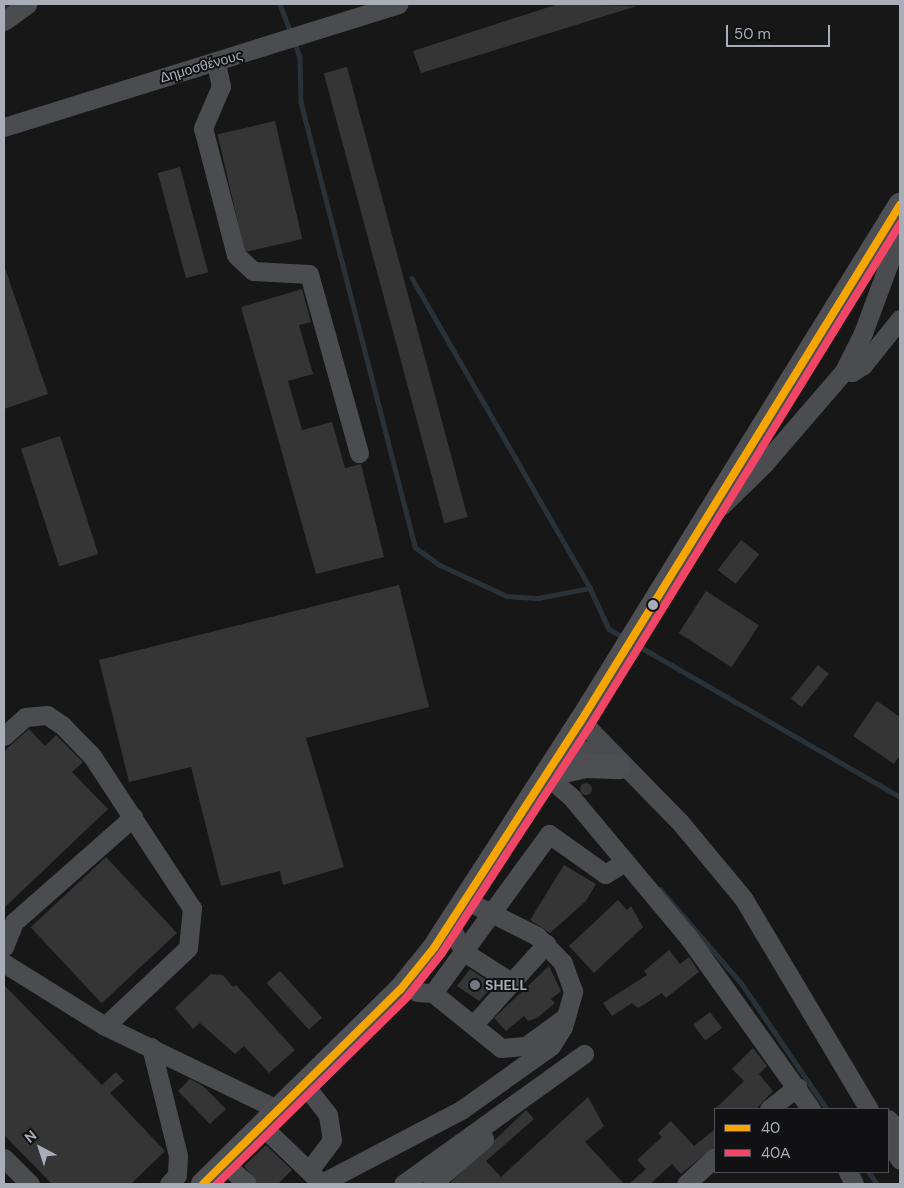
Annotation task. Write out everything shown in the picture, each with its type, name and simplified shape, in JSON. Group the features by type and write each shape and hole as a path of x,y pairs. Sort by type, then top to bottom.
{"main road":[{"path":"203,1184 400,990 450,924 582,721 619,654 900,205"},
{"path":"546,775 586,766 626,772"}],"street":[{"path":"4,22 27,4"},
{"name":"Δημοσθένους","path":"4,127 216,63 398,4"},
{"path":"216,63 221,86 203,128 236,255 253,271 295,271 309,274 314,283 359,453"},
{"path":"698,527 764,465 844,371 867,324 900,233"},
{"path":"844,371 852,372 863,365 900,319"},
{"path":"4,736 25,717 47,715 92,756 192,908 192,926 188,948 105,1026"},
{"path":"582,721 626,772 679,821 738,891 868,1108"},
{"path":"567,742 626,772"},
{"path":"546,775 625,862 695,946 810,1108"},
{"path":"4,947 14,922 133,817"},
{"path":"569,1014 526,1046 501,1048 474,1024 425,992 464,952 550,834 605,874 625,862"},
{"path":"318,1180 460,1110 520,1070 550,1046 569,1014 573,990 569,978 546,944 494,913 465,900"},
{"path":"450,924 464,952 511,982"},
{"path":"474,1024 546,944"},
{"path":"4,963 105,1026 151,1046 270,1118 318,1180"},
{"path":"151,1046 178,1155 176,1176 169,1184"},
{"path":"403,1184 584,1054"},
{"path":"304,1084 328,1115 332,1140 318,1180"},
{"path":"854,1085 878,1108"},
{"path":"770,1108 797,1087"},
{"path":"432,1184 490,1134 500,1114"},
{"path":"889,1120 900,1132"},
{"path":"889,1142 900,1160"},
{"path":"4,1158 30,1184"},
{"path":"686,1184 714,1158"},
{"path":"224,1163 247,1184"}],"building":[{"path":"558,4 637,6 421,73 413,51"},
{"path":"347,67 468,517 444,523 324,73"},
{"path":"275,121 302,239 245,252 218,134"},
{"path":"180,167 208,272 186,278 158,173"},
{"path":"4,265 48,394 4,409"},
{"path":"302,289 311,322 299,325 313,374 288,381 302,430 332,422 345,468 361,464 384,557 316,574 241,307"},
{"path":"60,436 98,554 59,567 21,449"},
{"path":"741,540 759,554 736,584 718,570"},
{"path":"399,585 429,707 306,738 344,867 283,885 280,871 221,886 191,767 129,782 99,660"},
{"path":"706,591 759,625 732,667 679,633"},
{"path":"818,665 829,674 802,707 791,698"},
{"path":"877,701 900,717 900,755 894,764 853,736"},
{"path":"29,729 45,746 56,735 83,762 72,772 108,809 4,908 4,751"},
{"path":"588,783 591,784 591,794 584,795 581,794 580,787 581,784"},
{"path":"106,857 177,933 102,1003 31,927"},
{"path":"564,865 596,884 586,901 550,933 530,920"},
{"path":"618,900 627,910 631,906 643,927 594,973 569,946"},
{"path":"669,950 680,964 689,957 699,972 666,998 662,993 638,1008 632,1003 612,1016 603,1003 647,975 644,971"},
{"path":"549,966 561,991 551,999 555,1003 537,1018 528,1021 524,1016 506,1031 494,1018"},
{"path":"470,969 494,985 479,1001 457,986"},
{"path":"280,971 322,1018 309,1030 267,983"},
{"path":"211,974 223,975 233,987 236,985 295,1050 269,1073 244,1046 235,1054 200,1023 193,1029 175,1008"},
{"path":"4,985 102,1085 116,1072 124,1081 110,1093 165,1151 131,1184 52,1184 4,1135"},
{"path":"710,1012 722,1028 705,1041 693,1025"},
{"path":"753,1048 767,1066 759,1074 773,1091 757,1108 716,1108 744,1081 732,1069"},
{"path":"190,1079 203,1086 226,1109 210,1124 178,1091"},
{"path":"588,1097 604,1126 585,1142 624,1184 449,1184 526,1110 534,1119 486,1161 501,1177"},
{"path":"671,1121 694,1146 714,1130 714,1147 681,1174 672,1164 650,1184 629,1184 646,1169 637,1160 662,1137 658,1133"},
{"path":"266,1145 292,1170 278,1184 258,1184 244,1166"}],"waterway":[{"path":"4,9 11,4"},
{"path":"280,4 291,33"},
{"path":"294,40 300,57 301,102 415,547 440,565 507,596 538,598 590,588 609,629 623,637"},
{"path":"412,278 590,588"},
{"path":"637,645 900,797"},
{"path":"660,889 742,984 826,1108"},
{"path":"870,1173 877,1184"}],"transit line":[{"name":"40","path":"203,1184 400,990 434,948 581,721 900,205"},
{"name":"40Α","path":"217,1184 407,997 442,953 590,726 900,224"}],"place":[{"name":"SHELL","path":"475,985"}]}
